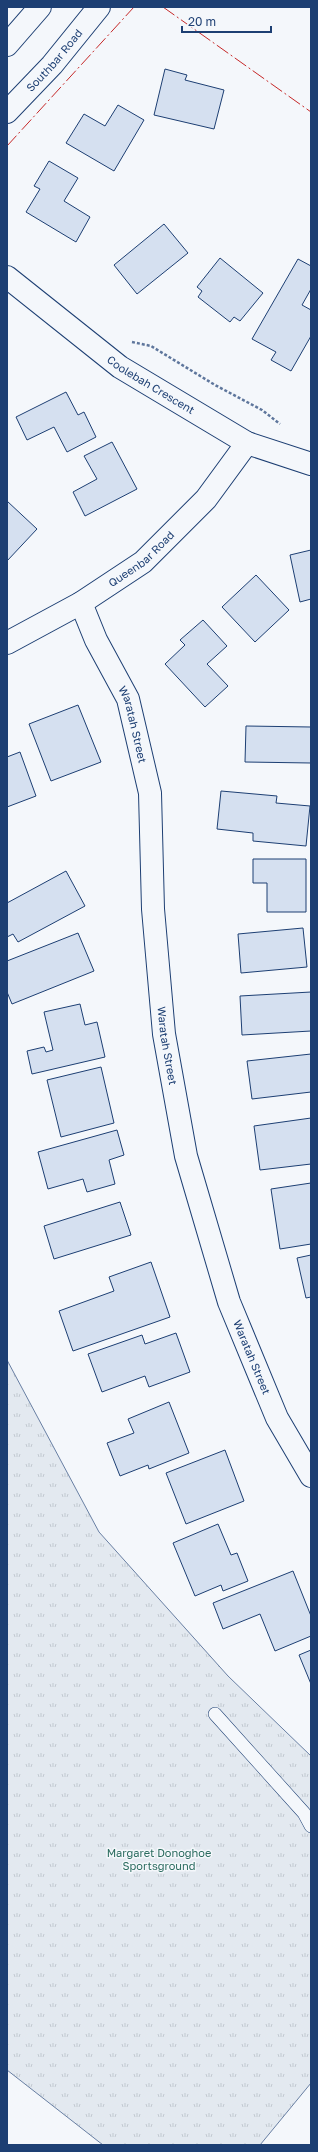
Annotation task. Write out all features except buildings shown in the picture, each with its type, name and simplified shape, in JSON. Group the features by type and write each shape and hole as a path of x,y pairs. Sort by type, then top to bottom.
{"street":[{"path":"8,43 40,7"},
{"name":"Southbar Road","path":"7,112 52,65 99,7"},
{"name":"Coolebah Crescent","path":"7,278 120,367 247,443 311,464"},
{"name":"Queenbar Road","path":"7,643 81,603 143,562 206,499 247,443"},
{"name":"Waratah Street","path":"81,603 96,640 128,699 150,793 154,909 164,1034 186,1156 229,1302 278,1418 311,1476"}],"lane":[{"path":"215,1714 304,1813 311,1826"}],"path":[{"path":"129,341 151,346 215,385 262,410 281,425"}],"green space":[{"name":"Margaret Donoghoe Sportsground","path":"7,1360 99,1532 228,1676 311,1756 311,2083 260,2145 103,2145 7,2070"}],"power":[{"path":"7,146 134,7"},
{"path":"163,7 311,112"}]}
